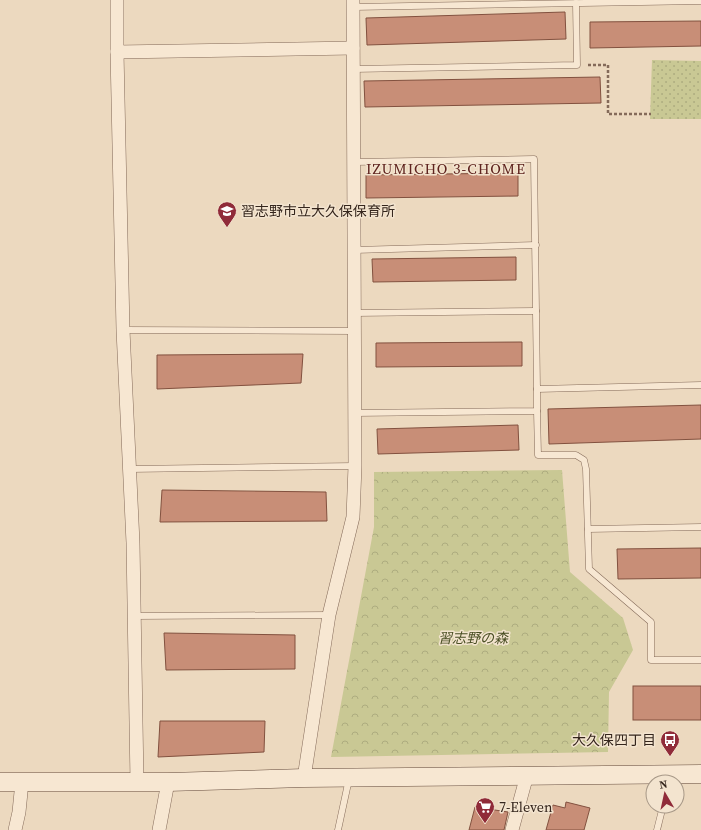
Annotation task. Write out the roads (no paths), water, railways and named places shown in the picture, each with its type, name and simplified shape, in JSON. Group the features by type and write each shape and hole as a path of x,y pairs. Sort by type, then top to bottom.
{"street":[{"path":"117,0 123,330 133,542 137,782"},
{"path":"304,778 329,615 353,517 355,466 353,4"},
{"path":"117,52 353,48"},
{"path":"685,776 701,774"},
{"path":"0,782 168,782 304,778 527,775 645,777"},
{"path":"512,830 527,775"},
{"path":"15,830 19,812 22,782"},
{"path":"159,830 168,782"}],"lane":[{"path":"353,4 701,1"},
{"path":"353,69 577,65 576,3"},
{"path":"353,162 534,159 538,455 576,455 584,460 586,469 589,569 650,622 651,660 701,660"},
{"path":"354,250 536,245"},
{"path":"354,313 536,311"},
{"path":"123,330 354,330"},
{"path":"537,389 701,385"},
{"path":"354,413 537,411"},
{"path":"129,469 355,466"},
{"path":"588,529 701,527"},
{"path":"134,616 329,615"},
{"path":"338,830 350,778"},
{"path":"657,830 661,814"}],"place":[{"name":"習志野市立大久保保育所","path":"227,228"},
{"name":"大久保四丁目","path":"670,757"},
{"name":"7-Eleven","path":"485,824"}],"district":[{"name":"IZUMICHO 3-CHOME","path":"446,168"}],"park label":[{"name":"習志野の森","path":"473,638"}]}
